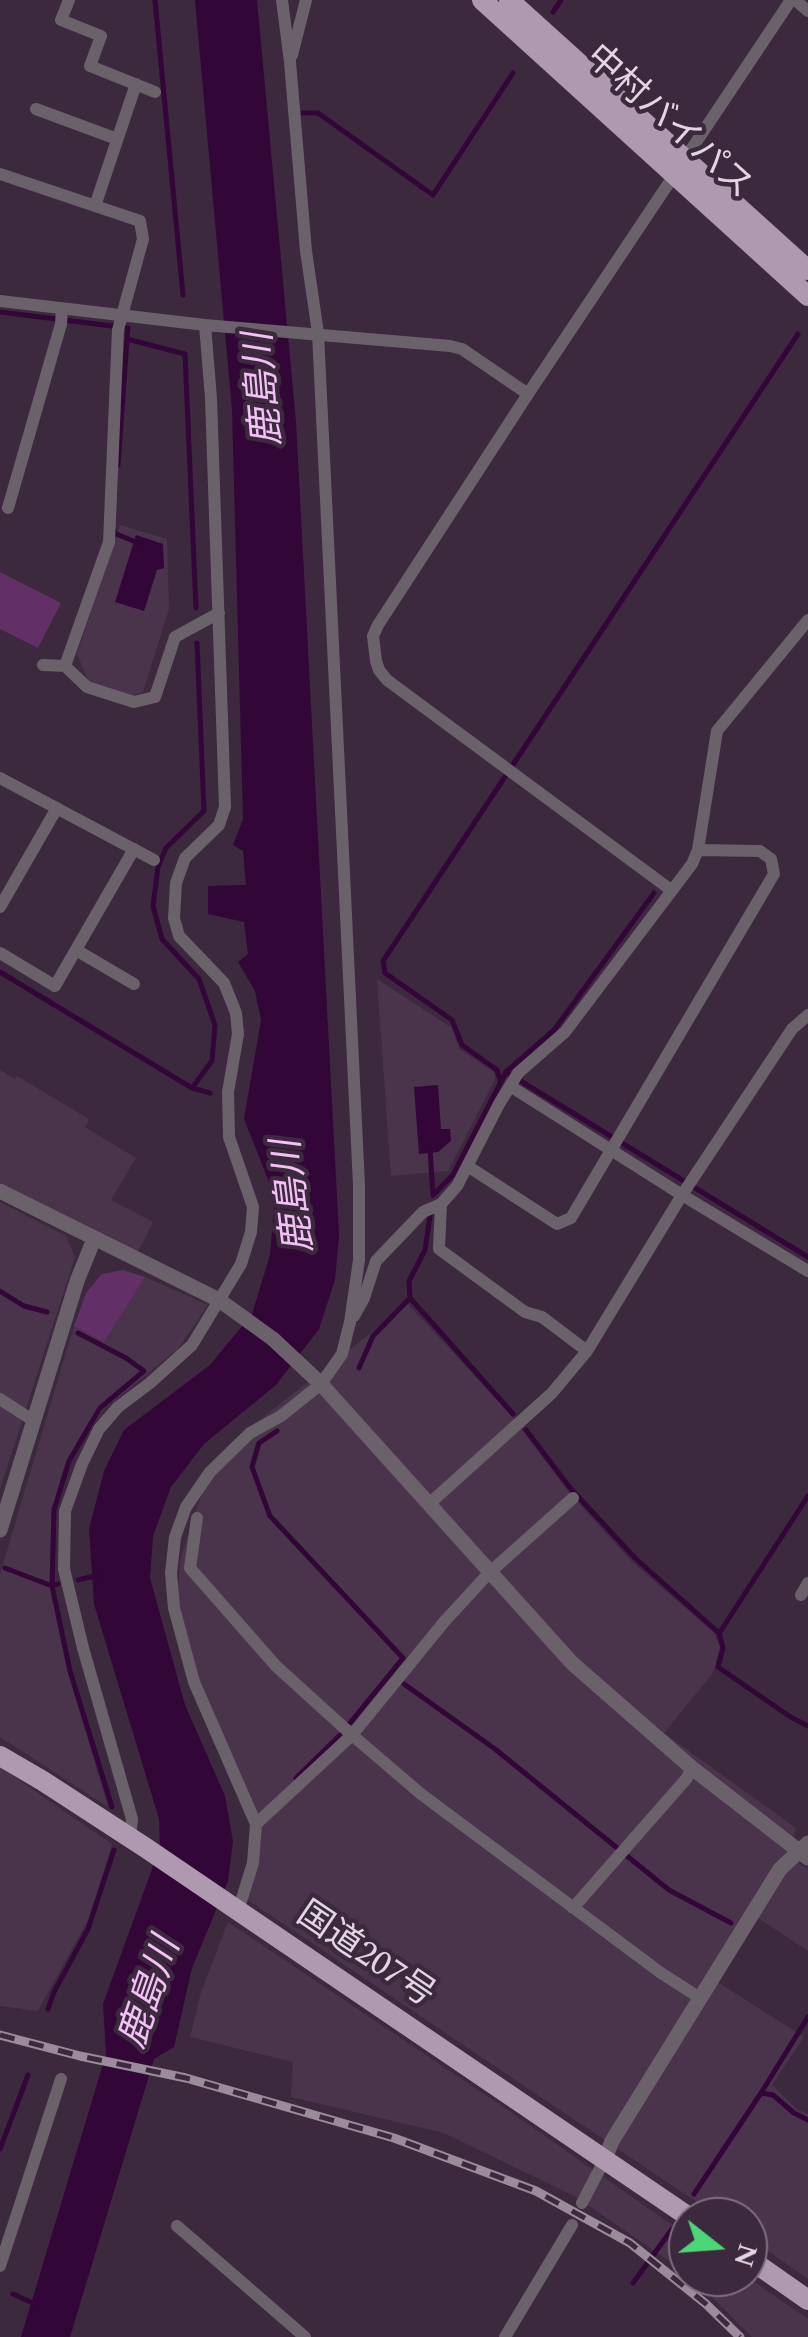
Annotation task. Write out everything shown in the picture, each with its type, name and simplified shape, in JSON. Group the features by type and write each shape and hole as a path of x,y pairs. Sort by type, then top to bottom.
{"highway":[{"name":"中村バイパス","path":"482,0 808,270"},
{"name":"中村バイパス","path":"509,0 808,296"},
{"name":"国道207号","path":"0,1756 138,1843 668,2202"},
{"path":"768,2272 808,2300"}],"street":[{"path":"69,0 61,20 102,36 90,66 155,92"},
{"path":"238,1911 253,1862 256,1824 194,1682 174,1608 176,1537 186,1507 210,1472 250,1432 281,1416 320,1384 342,1354 359,1260 359,1185 318,334 282,0"},
{"path":"290,62 306,0"},
{"path":"671,890 387,680 376,661 374,636 528,394 793,0 808,11"},
{"path":"95,206 136,84"},
{"path":"36,109 118,139"},
{"path":"0,174 140,221 143,239 119,323 109,542 65,666"},
{"path":"0,301 62,309 119,323 205,325 450,346 528,394"},
{"path":"8,508 62,309"},
{"path":"138,1843 64,1569 65,1511 99,1429 118,1407 192,1344 241,1264 252,1232 253,1207 229,1138 228,1092 238,1034 236,1013 224,983 179,936 174,918 176,883 185,858 220,825 225,806 205,325"},
{"path":"43,665 65,666 87,687 134,702 154,698 175,637 218,613"},
{"path":"350,1322 364,1298 376,1261 423,1212 441,1204 457,1186 518,1073 565,1032 692,864 698,850 717,731 808,620"},
{"path":"0,778 154,860"},
{"path":"0,907 57,808"},
{"path":"0,953 55,986 134,849"},
{"path":"469,1167 557,1224 571,1218 774,874 772,859 760,851 698,850"},
{"path":"76,950 134,984"},
{"path":"429,1504 552,1393 587,1351 682,1195 792,1029 808,1015"},
{"path":"510,1086 808,1271"},
{"path":"0,1192 219,1300 273,1339 320,1384 572,1663 692,1768 805,1850 780,1869 612,2141 582,2203"},
{"path":"441,1204 439,1248 524,1312 542,1317 587,1351"},
{"path":"0,1530 6,1489 34,1421 94,1239"},
{"path":"0,1400 34,1421"},
{"path":"256,1824 352,1735 444,1622 490,1573 573,1498"},
{"path":"197,1518 190,1568 276,1666 421,1794 660,1974 700,1998"},
{"path":"573,1908 692,1768"},
{"path":"0,2266 61,2079"},
{"path":"505,2337 572,2225"},
{"path":"177,2226 305,2337"}],"shaded area":[{"path":"120,525 167,539 169,609 143,692 132,696 89,683 77,654"},
{"path":"0,572 61,603 38,648 0,629"},
{"path":"377,979 452,1028 459,1049 494,1072 495,1080 448,1171 391,1176"},
{"path":"0,1070 89,1119 85,1127 136,1158 111,1200 153,1222 138,1252 0,1182"},
{"path":"0,1202 66,1236 75,1257 0,1489"},
{"path":"123,1270 145,1277 104,1342 74,1326 86,1293 102,1274"},
{"path":"145,1277 208,1305 178,1349 104,1409 74,1455 52,1509 50,1586 68,1672 108,1807 0,1737 0,1574 74,1326 104,1341"},
{"path":"408,1304 510,1414 568,1491 630,1560 714,1633 720,1647 713,1673 664,1733 796,1828 785,1868 795,1861 808,1869 808,1951 755,1916 716,1981 804,2037 772,2085 797,2109 808,2114 808,2279 768,2251 768,2197 689,2197 239,1894 249,1861 251,1825 176,1624 180,1560 201,1496 245,1431"},
{"path":"0,1767 112,1844 89,1918 38,2011 0,2006"},
{"path":"228,1922 668,2222 668,2260 576,2197 444,2133 291,2097 293,2062 190,2037 201,1992"},
{"path":"768,2291 808,2319 808,2337 752,2337 712,2297 768,2297"}],"water":[{"name":"鹿島川","path":"195,0 257,0 296,422 339,1235 335,1280 319,1329 276,1385 204,1444 171,1487 153,1536 150,1578 185,1705 225,1796 233,1841 228,1881 192,1968 174,2047 154,2059 70,2337 21,2337 106,2054 103,2004 160,1847 159,1819 94,1604 89,1529 104,1471 124,1430 210,1365 252,1314 270,1255 275,1197 244,1119 261,1020 255,991 238,962 248,954 244,922 208,914 208,886 246,885 243,851 233,845 243,819 232,410"},
{"path":"136,535 163,544 164,568 157,570 144,611 115,602"},
{"path":"438,1085 441,1129 450,1129 451,1141 438,1152 419,1154 414,1087"}],"waterway":[{"path":"155,0 183,295"},
{"path":"553,12 561,0"},
{"path":"303,113 318,113 433,195 513,73"},
{"path":"0,312 128,328 127,339 185,354 196,608"},
{"path":"500,1080 497,1070 462,1045 452,1020 385,973 383,961 798,334"},
{"path":"118,465 127,339"},
{"path":"114,531 138,543"},
{"path":"192,1088 212,1061 215,1025 199,979 162,939 153,906 158,867 166,848 204,811 197,643"},
{"path":"433,1195 453,1175 506,1072 554,1030 654,893"},
{"path":"0,972 192,1088 210,1093"},
{"path":"506,1072 808,1257"},
{"path":"430,1150 433,1194"},
{"path":"431,1210 425,1250 409,1281 410,1298 513,1414"},
{"path":"0,1291 24,1306 47,1312"},
{"path":"359,1368 373,1336 409,1299"},
{"path":"78,1333 144,1371 100,1408 69,1461 54,1510 52,1586 70,1671 112,1807"},
{"path":"526,1430 571,1489 635,1558 719,1633 723,1648 718,1667 808,1726"},
{"path":"277,1431 259,1443 252,1467 270,1516 403,1658 350,1723"},
{"path":"720,1632 808,1496"},
{"path":"5,1568 52,1586 58,1584"},
{"path":"78,1580 94,1576"},
{"path":"404,1684 495,1749 669,1890 731,1923"},
{"path":"296,1778 340,1735"},
{"path":"48,2009 88,1929 114,1850"},
{"path":"694,2194 808,2017"},
{"path":"0,2149 28,2075"},
{"path":"761,2093 773,2095 808,2120"},
{"path":"633,2283 668,2235"},
{"path":"13,2294 37,2305"}],"railway":[{"path":"0,2035 186,2078 394,2138 536,2191 630,2243 740,2337"}]}
